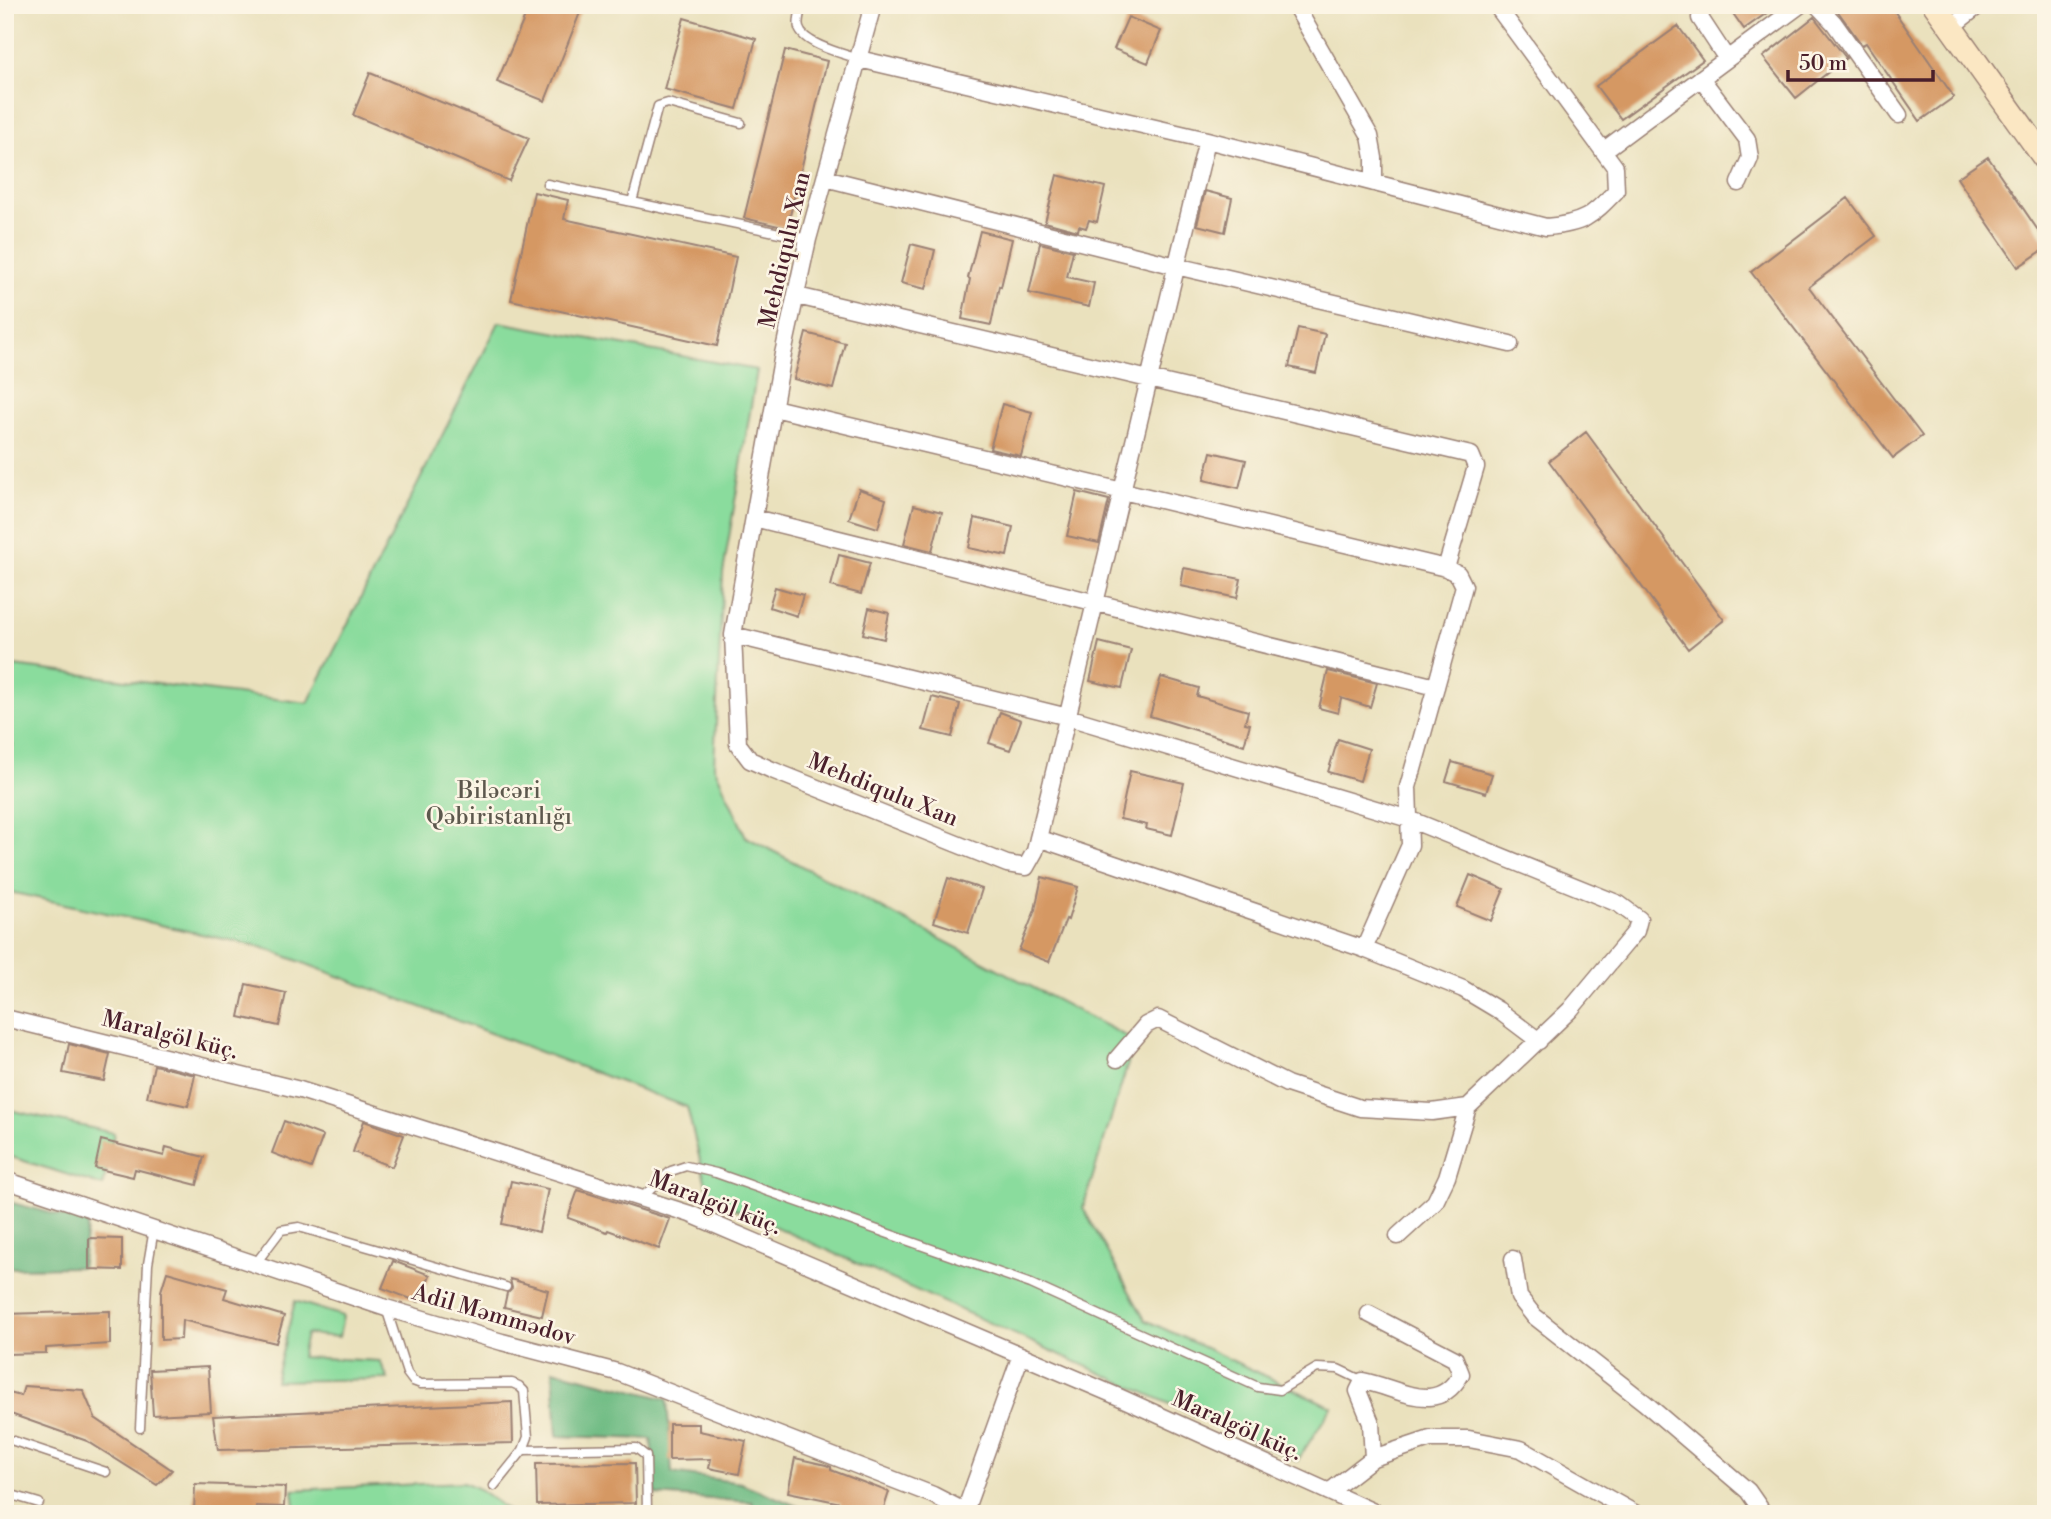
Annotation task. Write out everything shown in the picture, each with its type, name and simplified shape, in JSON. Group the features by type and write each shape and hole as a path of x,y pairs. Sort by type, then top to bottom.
{"main road":[{"path":"1935,5 2046,160"}],"street":[{"name":"Mehdiqulu Xan","path":"873,5 808,239 774,408 733,635 738,744 750,760 1007,864 1026,866 1035,851 1207,141"},
{"path":"1295,5 1370,136 1374,158 1374,183"},
{"path":"859,59 1207,141 1546,227 1573,225 1597,211 1616,191 1615,167 1496,5"},
{"path":"1703,5 1700,18 1727,60"},
{"path":"1603,151 1800,5"},
{"path":"1817,5 1834,23 1899,115"},
{"path":"1951,27 1979,5"},
{"path":"1701,78 1747,139 1750,158 1739,183"},
{"path":"825,178 1176,266 1510,344"},
{"path":"797,296 1471,455 1476,467 1446,568"},
{"path":"774,408 1446,568 1458,574 1464,586 1408,788 1410,845 1364,949"},
{"path":"754,518 1436,687"},
{"path":"733,635 1068,716 1409,819 1619,904 1639,919 1636,931 1570,1010 1468,1107 1447,1177 1435,1202 1398,1236"},
{"path":"1038,838 1364,949 1463,989 1498,1010 1539,1041"},
{"name":"Maralgöl küç.","path":"5,1018 300,1090 690,1213 1378,1514"},
{"path":"1117,1059 1146,1025 1158,1019 1287,1084 1360,1108 1432,1112 1468,1107"},
{"name":"Adil Məmmədov","path":"5,1180 386,1308 617,1372 933,1494 967,1512"},
{"path":"1513,1259 1519,1297 1534,1316 1645,1403 1738,1482 1764,1514"},
{"path":"1369,1314 1455,1359 1461,1374 1454,1387 1440,1396 1428,1399 1363,1381 1359,1391 1371,1423 1373,1458"},
{"path":"967,1512 1021,1356"},
{"path":"1329,1492 1373,1458 1430,1439 1469,1439 1521,1449 1636,1514"}],"lane":[{"path":"802,5 798,20 799,31 808,40 859,59"},
{"path":"632,202 658,106 668,103 741,123"},
{"path":"547,184 808,239"},
{"path":"641,1198 671,1171 686,1166 716,1173 1031,1284 1258,1387 1280,1390 1317,1368 1338,1369 1363,1381"},
{"path":"256,1263 281,1230 299,1227 506,1287"},
{"path":"139,1428 148,1264 154,1229"},
{"path":"386,1308 407,1373 413,1381 421,1384 512,1383 524,1391 528,1437 523,1450 494,1486"},
{"path":"5,1438 106,1472"},
{"path":"523,1450 635,1448 646,1456 647,1511"},
{"path":"5,1493 39,1503"},
{"path":"584,1514 719,1510 742,1514"}],"green space":[{"name":"Biləcəri Qəbiristanlığı","path":"499,322 757,370 723,573 714,766 746,837 1135,1041 1083,1208 1145,1320 1332,1407 1297,1461 709,1197 687,1107 261,947 5,891 5,665 308,703"},
{"path":"5,1109 114,1133 103,1186 5,1155"},
{"path":"5,1201 88,1223 81,1267 5,1268"},
{"path":"295,1301 343,1316 339,1337 306,1334 301,1357 380,1361 388,1379 275,1381"},
{"path":"553,1370 667,1399 672,1473 741,1483 816,1514 754,1514 752,1502 656,1495 651,1439 557,1436"},
{"path":"464,1482 481,1490 512,1514 296,1514 293,1490"}],"building":[{"path":"530,5 583,5 545,101 497,82"},
{"path":"1727,5 1778,5 1744,29"},
{"path":"1844,5 1890,5 1954,97 1920,121 1866,43 1862,45 1837,10"},
{"path":"1128,17 1161,31 1148,63 1114,49"},
{"path":"1814,17 1846,58 1796,98 1763,57"},
{"path":"684,18 756,39 737,109 664,89"},
{"path":"1678,26 1703,60 1621,119 1596,86"},
{"path":"785,50 827,61 787,228 744,218"},
{"path":"370,73 529,138 509,181 353,115"},
{"path":"1988,157 2046,242 2046,248 2018,267 1957,178"},
{"path":"1057,175 1105,187 1097,222 1089,220 1086,228 1079,226 1078,231 1045,222"},
{"path":"1205,191 1232,198 1225,232 1197,225"},
{"path":"534,192 568,200 564,219 736,257 717,346 511,300"},
{"path":"1848,198 1876,236 1809,287 1922,436 1893,458 1751,272"},
{"path":"980,231 1012,239 991,325 962,319 970,279 968,278"},
{"path":"1040,243 1073,251 1067,277 1094,283 1089,307 1029,293"},
{"path":"911,244 935,250 926,289 901,283"},
{"path":"1298,328 1325,334 1316,373 1289,367"},
{"path":"806,333 845,343 833,389 794,379"},
{"path":"1002,404 1032,412 1021,456 990,449"},
{"path":"1586,432 1724,620 1688,649 1549,461"},
{"path":"1211,452 1246,460 1239,488 1204,480"},
{"path":"859,489 886,499 878,528 849,519"},
{"path":"1077,492 1109,500 1099,543 1067,536"},
{"path":"914,505 942,512 932,551 904,544"},
{"path":"975,518 1013,527 1007,556 969,548"},
{"path":"839,555 870,563 861,594 831,586"},
{"path":"1184,568 1241,579 1237,598 1181,586"},
{"path":"775,587 803,595 797,616 769,607"},
{"path":"869,608 889,613 884,639 863,634"},
{"path":"1099,642 1131,650 1122,688 1090,681"},
{"path":"1328,671 1377,683 1370,707 1341,698 1338,713 1319,708"},
{"path":"1161,677 1199,688 1197,696 1248,711 1245,723 1250,724 1244,745 1150,716"},
{"path":"932,697 960,704 952,737 923,730"},
{"path":"1000,712 1021,720 1010,750 989,743"},
{"path":"1338,739 1369,749 1360,781 1328,772"},
{"path":"1452,762 1492,774 1486,793 1446,781"},
{"path":"1130,771 1184,783 1172,835 1146,829 1147,825 1120,819"},
{"path":"1470,875 1504,889 1491,921 1457,907"},
{"path":"1042,877 1078,887 1068,920 1066,919 1049,962 1019,950 1035,910"},
{"path":"948,878 982,889 968,933 934,922"},
{"path":"246,984 286,993 279,1026 239,1017"},
{"path":"69,1044 110,1054 104,1081 63,1073"},
{"path":"154,1065 195,1075 188,1106 147,1097"},
{"path":"284,1121 323,1136 311,1168 272,1153"},
{"path":"364,1121 404,1135 392,1167 353,1152"},
{"path":"101,1140 164,1156 166,1147 204,1157 197,1185 135,1169 133,1177 95,1168"},
{"path":"511,1181 548,1189 539,1232 502,1224"},
{"path":"578,1190 670,1219 659,1249 568,1218"},
{"path":"89,1238 122,1239 122,1270 89,1269"},
{"path":"393,1261 430,1275 419,1302 382,1288"},
{"path":"167,1272 227,1289 224,1298 284,1316 276,1343 182,1320 181,1339 161,1340 161,1291"},
{"path":"510,1279 548,1290 542,1316 504,1307 507,1293 512,1288"},
{"path":"110,1311 110,1344 46,1348 46,1353 5,1354 5,1314"},
{"path":"208,1367 211,1412 153,1415 150,1370"},
{"path":"24,1386 83,1390 95,1418 172,1470 157,1485 87,1441 5,1412 5,1392 21,1396"},
{"path":"512,1402 513,1443 218,1450 213,1416"},
{"path":"669,1424 699,1424 699,1431 746,1441 739,1474 709,1468 711,1459 669,1460"},
{"path":"795,1458 826,1465 831,1467 831,1470 889,1492 882,1514 837,1514 841,1503 788,1492"},
{"path":"635,1463 636,1503 537,1505 536,1464"},
{"path":"195,1484 285,1487 284,1507 256,1506 255,1514 194,1514"}]}
